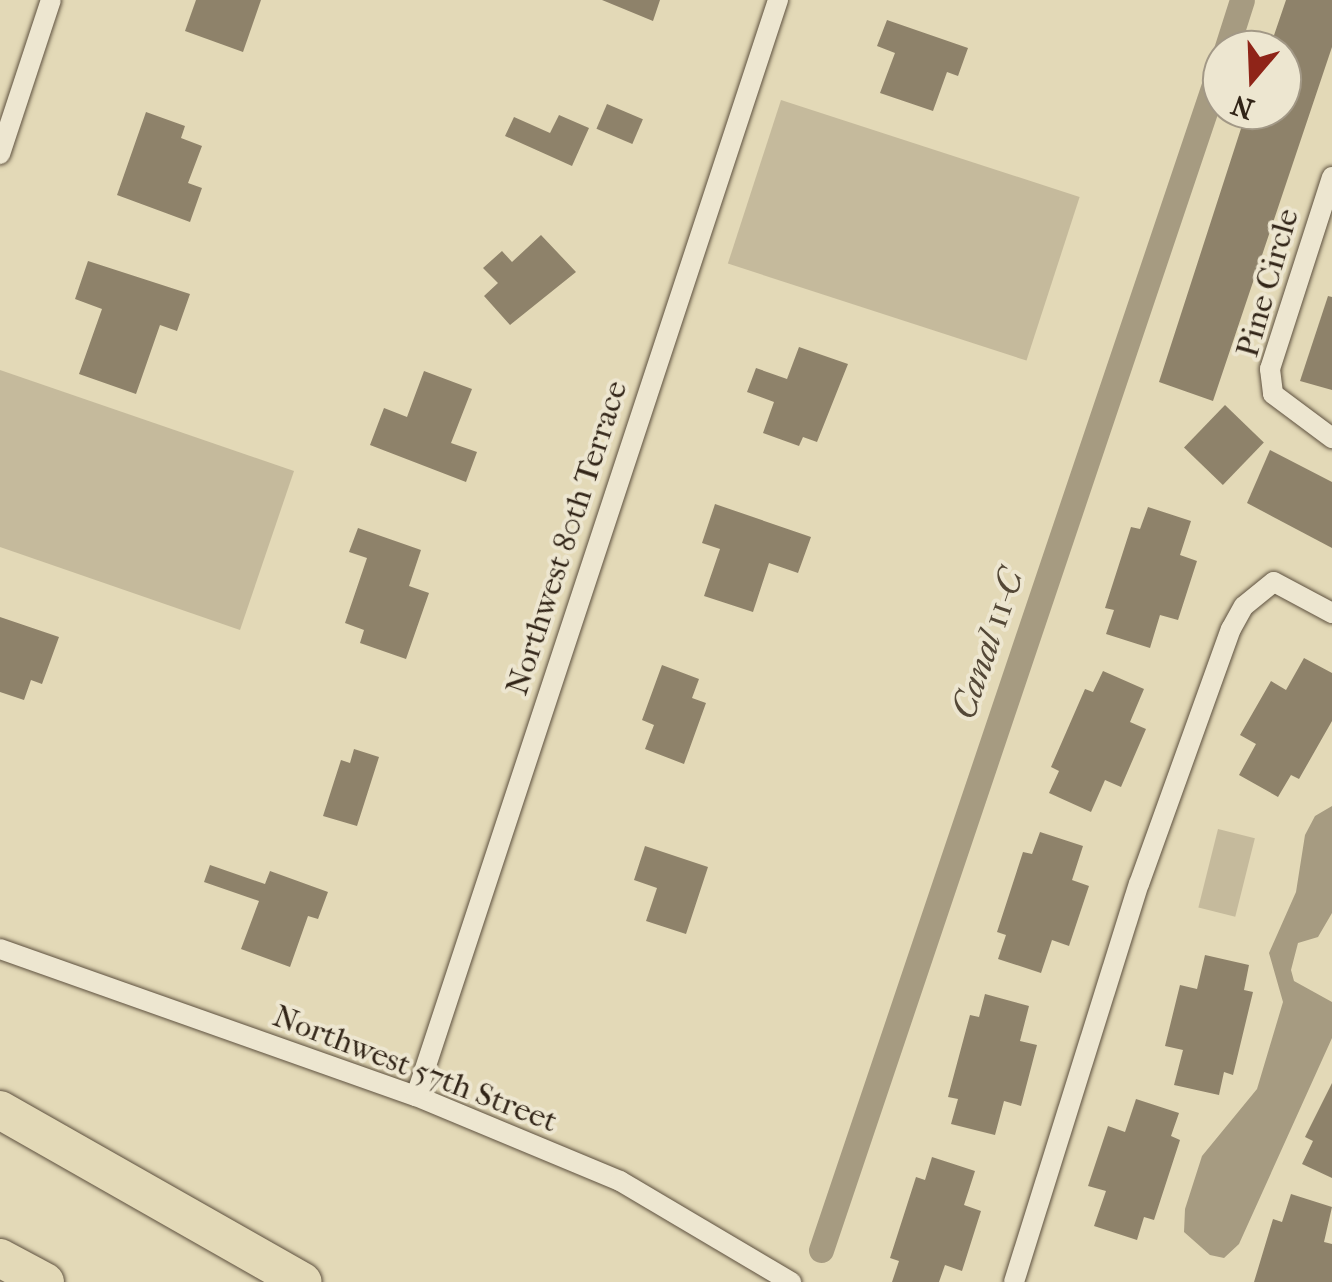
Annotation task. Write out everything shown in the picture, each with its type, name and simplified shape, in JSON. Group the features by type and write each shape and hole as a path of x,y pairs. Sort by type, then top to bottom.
{"highway":[{"path":"0,1110 303,1282"},
{"path":"0,1258 45,1282"}],"street":[{"path":"0,154 51,0"},
{"name":"Northwest 80th Terrace","path":"416,1096 778,0"},
{"name":"Pine Circle","path":"1332,177 1270,369 1273,394 1332,438"},
{"path":"1014,1282 1139,884 1231,628 1244,606 1274,582 1332,613"},
{"name":"Northwest 57th Street","path":"0,949 416,1096 620,1182 791,1282"}],"shaded area":[{"path":"781,100 1080,197 1026,361 728,264"},
{"path":"0,370 294,471 240,630 0,547"},
{"path":"1332,806 1332,913 1318,937 1298,943 1291,970 1294,981 1332,1002 1332,1038 1239,1244 1224,1258 1210,1255 1184,1232 1185,1209 1202,1156 1257,1089 1283,1002 1269,953 1296,892 1305,835 1315,816"},
{"path":"1218,829 1255,838 1235,917 1198,908"}],"building":[{"path":"196,0 261,0 243,52 185,31"},
{"path":"602,0 660,0 653,21"},
{"path":"1286,0 1332,0 1332,47 1213,401 1159,382 1241,130 1302,130 1302,30 1276,30"},
{"path":"887,20 968,48 958,76 947,72 933,111 880,93 895,53 877,46"},
{"path":"607,104 643,119 632,144 596,129"},
{"path":"146,112 185,126 181,138 202,146 188,183 202,188 190,222 117,195"},
{"path":"559,115 589,128 572,166 505,136 514,117 550,133"},
{"path":"541,235 576,272 510,325 484,296 498,283 483,268 502,251 512,262"},
{"path":"88,261 190,294 177,331 160,325 136,394 79,374 102,309 75,299"},
{"path":"1328,296 1332,297 1332,390 1300,381"},
{"path":"799,347 848,364 817,442 803,437 799,446 763,433 774,402 747,392 756,368 787,379"},
{"path":"424,371 472,389 451,443 477,452 466,482 370,445 384,408 407,417"},
{"path":"1225,405 1264,443 1223,485 1184,447"},
{"path":"1270,450 1332,482 1332,548 1247,503"},
{"path":"715,504 811,537 798,573 769,563 753,612 704,596 720,549 702,543"},
{"path":"1148,507 1191,521 1180,555 1197,561 1178,620 1160,615 1150,648 1106,634 1114,610 1105,608 1131,527 1140,529"},
{"path":"358,528 421,550 409,586 429,593 406,659 360,643 364,630 345,623 367,558 349,552"},
{"path":"0,617 59,637 42,684 31,680 24,700 0,692"},
{"path":"1304,658 1332,673 1332,721 1299,779 1291,775 1278,797 1239,775 1256,744 1240,735 1271,681 1286,690"},
{"path":"662,665 699,679 692,698 706,703 684,764 645,749 654,725 642,720"},
{"path":"1103,671 1144,689 1130,722 1146,729 1121,787 1105,780 1091,812 1049,793 1059,771 1051,767 1085,689 1093,692"},
{"path":"354,749 379,757 357,826 323,816 341,760 350,763"},
{"path":"1040,832 1083,846 1072,880 1089,886 1069,946 1052,940 1041,973 998,959 1006,935 997,932 1023,852 1032,854"},
{"path":"645,846 708,867 686,934 646,921 657,888 634,880"},
{"path":"210,865 265,884 270,871 328,892 318,919 308,916 290,967 241,949 259,901 204,882"},
{"path":"1205,955 1249,965 1244,990 1253,992 1233,1075 1224,1072 1219,1095 1174,1085 1183,1050 1165,1046 1180,985 1197,989"},
{"path":"985,994 1029,1006 1020,1041 1037,1045 1021,1106 1004,1101 995,1135 951,1124 958,1099 948,1097 970,1015 979,1017"},
{"path":"1332,1083 1332,1178 1302,1164 1313,1141 1305,1137"},
{"path":"1136,1099 1179,1113 1171,1136 1180,1140 1154,1220 1144,1217 1137,1240 1094,1226 1106,1191 1088,1186 1108,1126 1125,1132"},
{"path":"932,1157 975,1171 964,1205 981,1211 962,1271 945,1265 939,1282 892,1282 899,1261 890,1258 916,1177 925,1180"},
{"path":"1291,1194 1332,1207 1324,1242 1332,1244 1332,1282 1254,1282 1273,1219 1282,1222"}],"waterway":[{"name":"Canal 11-C","path":"1232,30 1242,0"},
{"name":"Canal 11-C","path":"821,1250 1202,120"}]}
